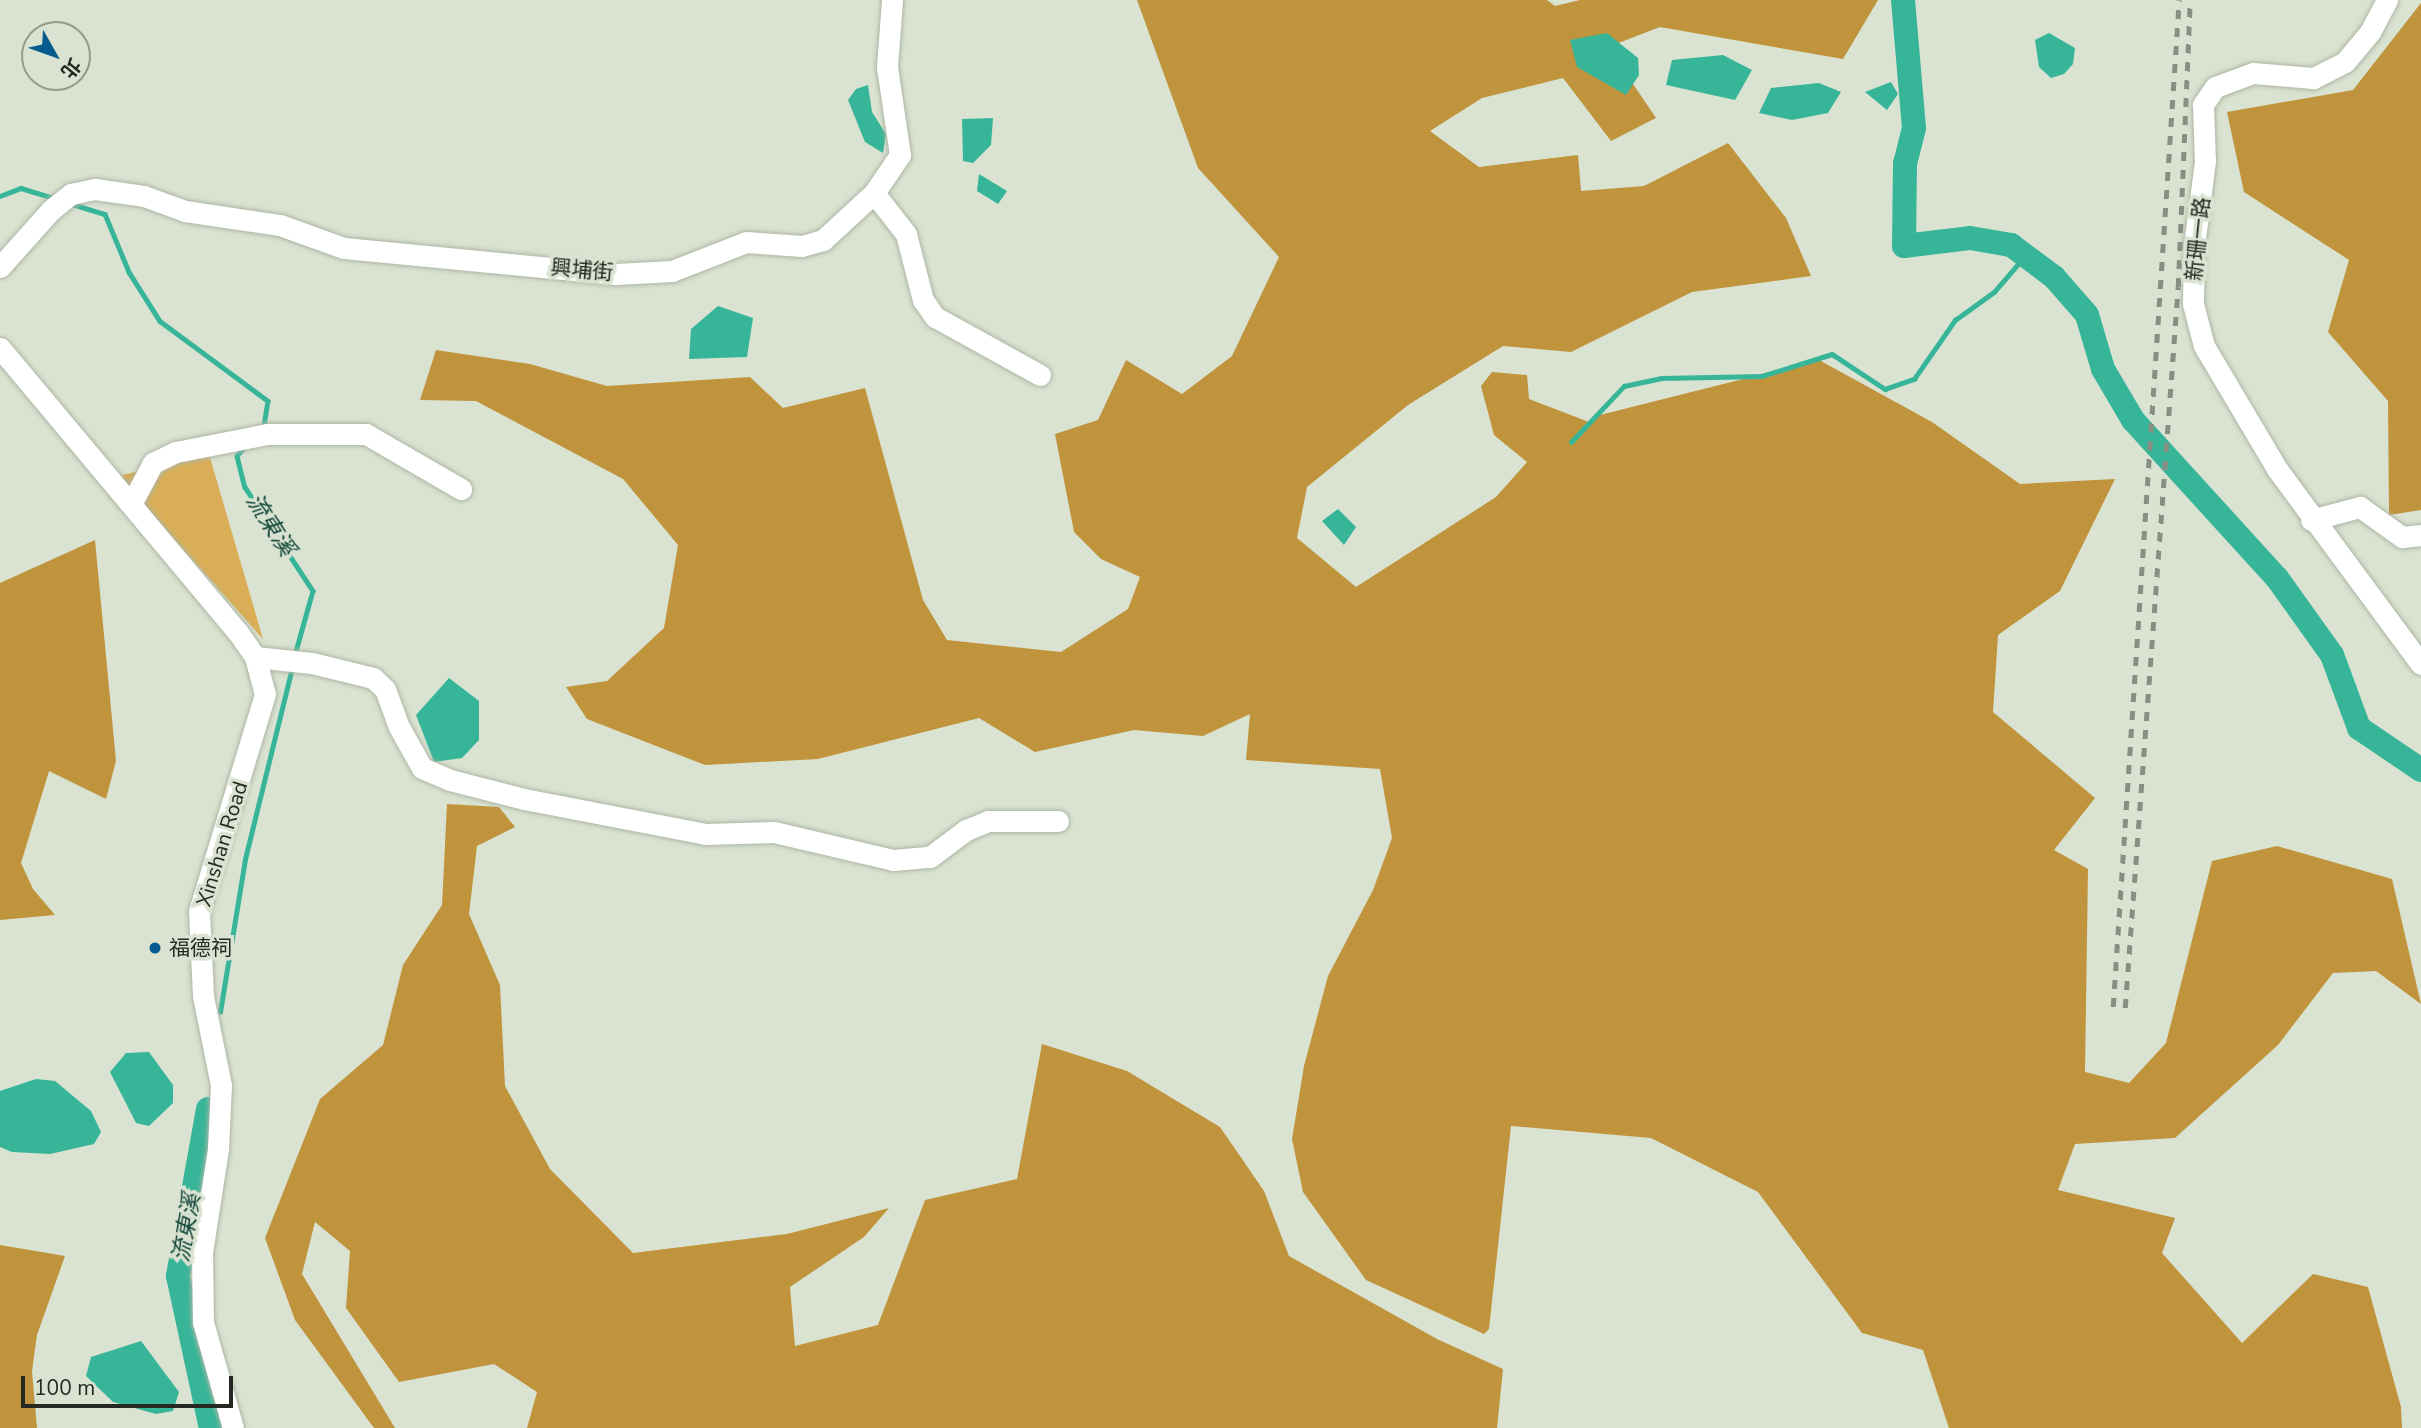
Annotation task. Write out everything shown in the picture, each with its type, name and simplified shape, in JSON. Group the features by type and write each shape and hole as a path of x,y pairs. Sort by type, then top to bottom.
{"street":[{"name":"興埔街","path":"0,267 51,209 71,194 118,189 185,211 280,225 344,248 636,274 672,271 746,242 802,246 823,240 874,193 900,155 887,67 892,0"},
{"name":"新珊一路","path":"2387,0 2371,32 2344,62 2314,78 2253,73 2216,87 2203,105 2205,161 2194,246 2193,304 2204,346 2228,390 2311,520 2421,664"},
{"path":"874,193 906,234 923,300 934,317 1040,375"},
{"name":"Xinshan Road","path":"0,348 131,504 265,657 265,694 200,911 203,996 221,1085 218,1149 202,1252 203,1322 233,1428"},
{"path":"131,504 153,463 176,452 233,438 267,435 366,434 461,489"},
{"path":"2311,520 2360,507 2402,537 2421,535"},
{"path":"265,657 312,663 373,678 386,689 399,727 422,768 450,780 524,799 705,834 774,832 893,860 930,856 966,830 988,821 1058,821"}],"shaded area":[{"path":"1137,0 1547,0 1555,6 1580,0 1878,0 1843,59 1660,27 1608,47 1656,118 1611,141 1563,78 1482,98 1430,131 1479,167 1578,155 1581,191 1644,186 1728,143 1786,218 1811,276 1692,292 1571,352 1503,346 1408,405 1307,487 1297,538 1356,587 1496,497 1527,462 1494,435 1481,386 1492,372 1527,375 1529,399 1589,422 1596,416 1819,360 1932,422 2020,484 2115,479 2060,591 1998,635 1993,712 2095,798 2054,850 2088,869 2085,1072 2129,1083 2166,1043 2212,861 2277,846 2392,879 2421,1004 2376,971 2333,973 2278,1045 2175,1138 2075,1144 2058,1190 2175,1218 2162,1253 2242,1343 2313,1274 2368,1287 2401,1407 2402,1428 1949,1428 1923,1350 1862,1333 1758,1192 1651,1138 1511,1126 1489,1329 1484,1334 1366,1280 1303,1192 1292,1139 1304,1066 1328,976 1373,890 1392,838 1380,769 1246,760 1250,714 1203,736 1134,730 1035,752 979,718 818,759 705,765 587,719 566,687 607,681 664,628 678,545 623,479 476,401 420,400 436,350 530,364 607,386 750,377 783,408 865,388 923,600 947,640 1061,652 1128,609 1140,577 1101,559 1074,532 1055,434 1098,420 1126,360 1182,394 1232,356 1279,257 1198,168"},
{"path":"2421,3 2421,510 2389,515 2388,401 2328,332 2349,260 2244,192 2227,112 2353,90"},
{"path":"209,454 263,639 118,476"},
{"path":"95,540 116,761 106,799 49,771 21,863 33,889 55,915 0,920 0,583"},
{"path":"447,804 499,807 515,827 477,846 469,914 500,985 505,1086 550,1169 633,1253 787,1234 889,1208 864,1237 790,1287 795,1346 878,1325 925,1200 1017,1179 1042,1044 1127,1071 1220,1127 1264,1191 1289,1256 1437,1339 1503,1369 1497,1428 527,1428 537,1392 494,1364 399,1382 346,1308 350,1251 315,1222 302,1274 395,1428 374,1428 295,1320 265,1238 320,1099 383,1045 403,965 442,905"},
{"path":"0,1245 65,1256 37,1335 32,1371 37,1428 0,1428"}],"water":[{"path":"1607,33 1638,58 1639,75 1626,95 1577,67 1570,40"},
{"path":"2049,33 2075,48 2073,64 2064,74 2051,78 2039,67 2035,40"},
{"path":"1723,55 1752,70 1735,100 1666,85 1672,60"},
{"path":"1891,82 1898,94 1887,110 1865,92"},
{"path":"1819,83 1841,92 1828,113 1792,120 1759,113 1771,88"},
{"path":"868,85 872,112 886,134 883,153 865,142 848,100 856,89"},
{"path":"993,118 991,145 973,163 963,161 962,119"},
{"path":"979,174 1007,191 998,204 977,191"},
{"path":"718,306 753,318 747,357 689,359 691,329"},
{"path":"1338,509 1356,527 1344,545 1322,521"},
{"path":"449,678 479,701 479,740 462,758 434,762 416,715"},
{"path":"149,1052 173,1085 173,1103 149,1126 136,1123 110,1072 126,1053"},
{"path":"36,1079 55,1081 91,1111 101,1132 94,1144 50,1154 12,1152 0,1147 0,1091"},
{"path":"141,1341 179,1392 173,1411 156,1414 113,1402 86,1376 91,1357"}],"waterway":[{"path":"1903,0 1914,128 1905,163 1904,246 1970,238 2011,245 2054,277 2087,315 2103,369 2133,420 2277,578 2332,655 2359,728 2421,770"},
{"name":"流東溪","path":"0,196 21,188 53,198"},
{"name":"流東溪","path":"72,204 105,214 129,272 160,321 268,401 264,426"},
{"path":"1571,442 1624,386 1661,378 1762,376 1832,354 1885,389 1914,379 1955,320 1994,292 2025,256"},
{"name":"流東溪","path":"246,446 237,456 245,487 313,591 295,655"},
{"name":"流東溪","path":"220,1012 245,859 292,667"},
{"name":"流東溪","path":"208,1109 178,1276 211,1428"}],"railway":[{"path":"2113,1007 2179,0"},
{"path":"2125,1008 2178,287 2190,0"}],"place":[{"name":"福德祠","path":"155,948"}]}
